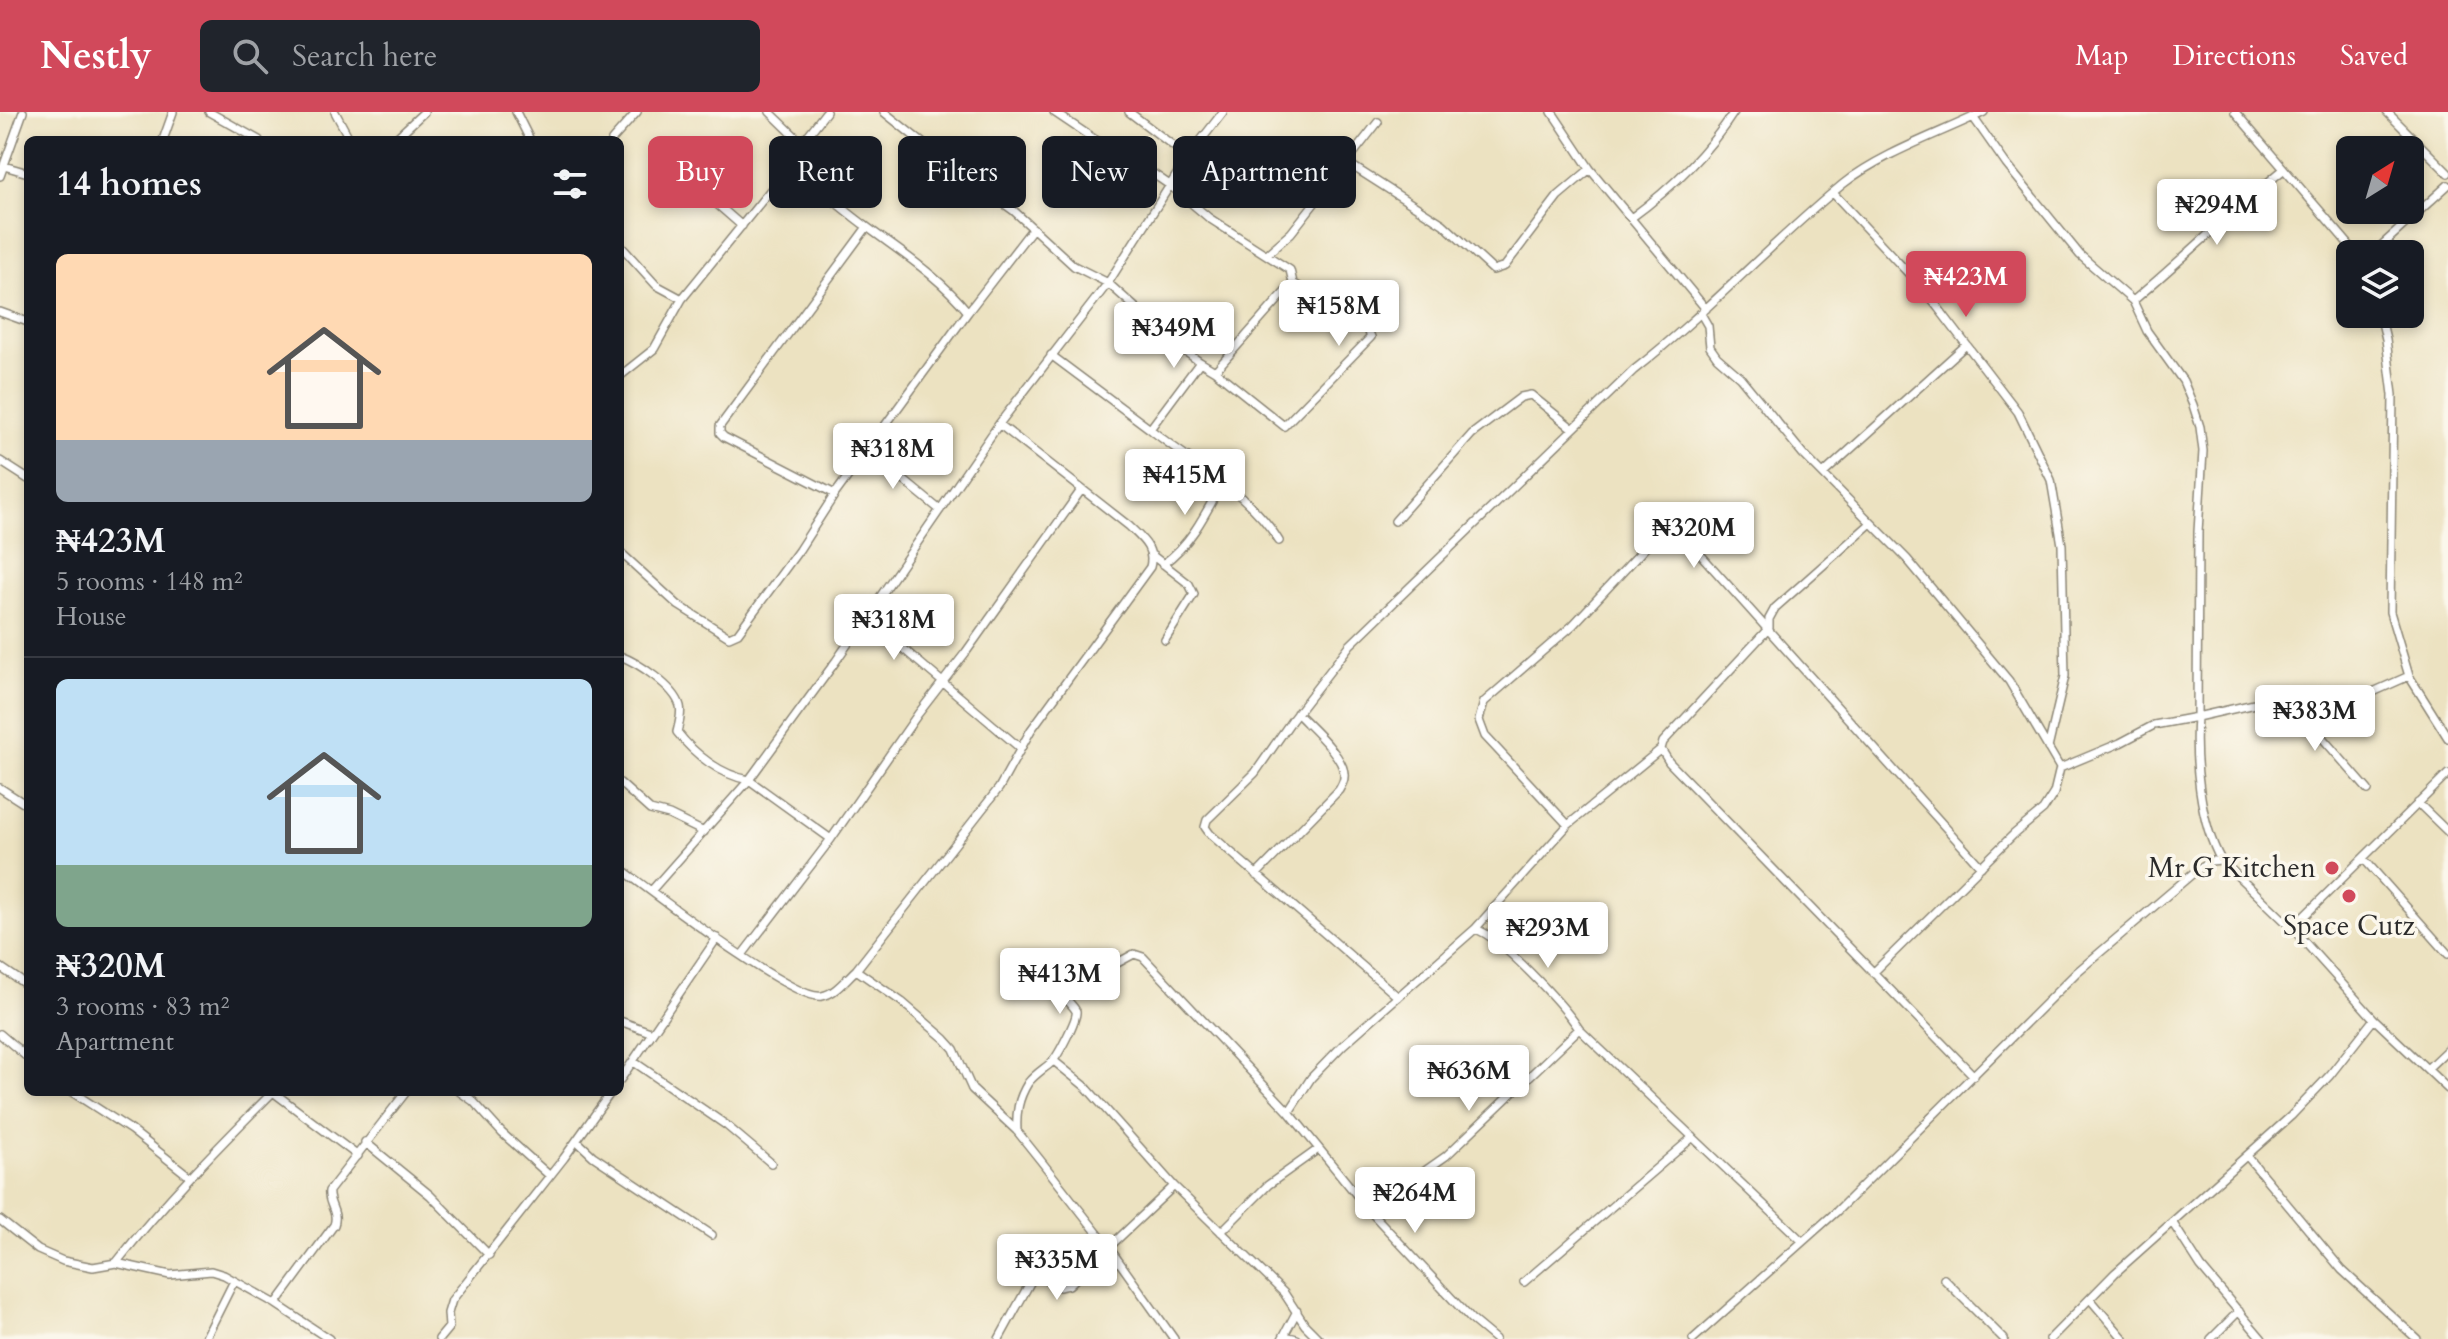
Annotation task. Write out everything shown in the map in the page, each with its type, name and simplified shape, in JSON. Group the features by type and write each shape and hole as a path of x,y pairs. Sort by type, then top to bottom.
{"street":[{"path":"0,176 23,112"},
{"path":"164,136 173,112"},
{"path":"209,112 252,136"},
{"path":"335,112 348,136"},
{"path":"398,136 424,112"},
{"path":"516,112 528,136"},
{"path":"616,136 637,112"},
{"path":"770,112 795,136"},
{"path":"807,136 826,112"},
{"path":"884,112 1033,228 1074,266 1108,283 1200,362 1284,426 1371,337 1367,328 1293,283 1290,270 1209,218 1171,186 1054,112"},
{"path":"1129,112 1173,146"},
{"path":"1204,136 1223,112"},
{"path":"1552,112 1590,169 1703,311 1710,347 1717,357 1740,377 1803,454 1907,559 2009,681 2060,768 2054,793 2043,810 1873,973"},
{"path":"1631,218 1666,193 1714,143 1734,112"},
{"path":"1398,997 1210,834 1205,827 1207,820 1255,773 1350,645 1634,370 1675,338 1775,242 1845,183 1899,152 1984,112"},
{"path":"2235,112 2345,240"},
{"path":"2387,112 2448,173"},
{"path":"1973,117 2006,164 2080,255 2133,301 2147,331 2183,381 2200,427 2203,451 2198,532 2197,717 2199,771 2211,842 2221,860 2292,928 2374,1019 2448,1089"},
{"path":"1356,150 1378,122"},
{"path":"4,166 24,172"},
{"path":"1356,168 1443,224 1493,270 1505,266 1558,196 1590,169"},
{"path":"2133,301 2283,170"},
{"path":"651,891 749,780 999,424 1108,283 1173,183"},
{"path":"2388,240 2448,186"},
{"path":"624,373 654,349 682,299 769,192"},
{"path":"1833,193 1926,292 2018,412 2051,480 2062,545 2065,676 2048,748"},
{"path":"721,208 742,226"},
{"path":"844,208 898,248 957,298 968,312"},
{"path":"1267,254 1291,233 1310,208"},
{"path":"835,494 724,437 720,426 867,227"},
{"path":"624,556 678,605 729,637 738,633 867,450 1033,228"},
{"path":"624,249 656,285 682,299"},
{"path":"1215,371 1293,283"},
{"path":"0,312 24,321"},
{"path":"2383,328 2393,395 2390,612 2409,676 2448,738"},
{"path":"1823,474 1966,345"},
{"path":"1051,355 1252,506 1279,541"},
{"path":"1150,429 1200,362"},
{"path":"1395,521 1472,434 1521,397 1531,395 1572,428"},
{"path":"999,424 1129,526 1153,556 1189,584 1194,594 1165,640"},
{"path":"867,450 940,510"},
{"path":"0,461 24,476"},
{"path":"1163,564 1190,539 1222,483"},
{"path":"742,955 831,839 1082,489"},
{"path":"1289,1112 1311,1078 1332,1056 1475,929 1568,825 1661,749 1663,742 1769,628 1769,619 1775,608 1871,523"},
{"path":"1568,825 1485,736 1479,720 1484,702 1573,625 1664,529 1672,528 1683,535 1769,628 1981,867"},
{"path":"624,871 786,985 806,995 820,997 837,988 856,970 999,788 1020,748 1078,662 1150,567 1153,556"},
{"path":"866,617 1020,748"},
{"path":"624,658 647,670 678,700 682,710 677,732 683,740 719,770 735,778 749,780 831,839"},
{"path":"2060,768 2086,759 2154,725 2294,695 2373,692 2409,676"},
{"path":"2294,695 2305,718 2368,790"},
{"path":"1256,875 1339,790 1345,776 1343,766 1331,749 1297,713"},
{"path":"1661,749 1669,762 1974,1076"},
{"path":"2292,928 2448,774"},
{"path":"624,787 650,810 669,815 704,832"},
{"path":"0,788 24,803"},
{"path":"2418,803 2448,832"},
{"path":"2363,858 2448,954"},
{"path":"1693,1339 1836,1212 2077,972 2198,869 2211,861 2221,860"},
{"path":"1475,929 1493,938 1569,1013 1579,1029 1802,1241"},
{"path":"624,1075 650,1032 717,938"},
{"path":"1017,1131 1016,1110 1020,1099 1029,1082 1054,1061 1077,1014 1065,995 1069,989 1134,954 1143,957 1289,1112 1369,1210 1471,1319 1495,1339"},
{"path":"0,967 24,983"},
{"path":"856,970 902,1002 954,1049 972,1089 1017,1131 1110,1249 1174,1339"},
{"path":"2050,1339 2115,1273 2247,1156 2330,1075 2374,1019"},
{"path":"624,1022 650,1032"},
{"path":"1369,1210 1446,1156 1579,1029"},
{"path":"0,1034 24,1055"},
{"path":"2428,1068 2448,1049"},
{"path":"1054,1061 1086,1087 1174,1186 1284,1293 1305,1325 1319,1339"},
{"path":"634,1062 726,1125 771,1163"},
{"path":"78,1096 131,1130 189,1176"},
{"path":"116,1263 189,1176 269,1096"},
{"path":"278,1096 358,1156"},
{"path":"276,1304 334,1225 335,1211 329,1191 403,1096"},
{"path":"466,1096 550,1176"},
{"path":"439,1339 449,1327 448,1313 452,1300 577,1141 608,1096"},
{"path":"1524,1282 1693,1137"},
{"path":"577,1141 593,1156 712,1235"},
{"path":"365,1142 430,1195 489,1255"},
{"path":"1221,1232 1268,1185 1317,1150"},
{"path":"2247,1156 2342,1270 2417,1339"},
{"path":"999,1339 1032,1279 1038,1275 1063,1288 1110,1249 1174,1186"},
{"path":"0,1220 51,1257 93,1267 116,1263 170,1275 211,1271 276,1304 329,1339"},
{"path":"2172,1222 2201,1267 2262,1339"},
{"path":"1944,1279 2004,1339"},
{"path":"205,1339 234,1281"},
{"path":"2090,1299 2124,1339"},
{"path":"1297,1311 1284,1338 1297,1339"},
{"path":"2211,1339 2239,1311"}],"place":[{"name":"Mr G Kitchen","path":"2332,868"},
{"name":"Space Cutz","path":"2349,896"}]}
